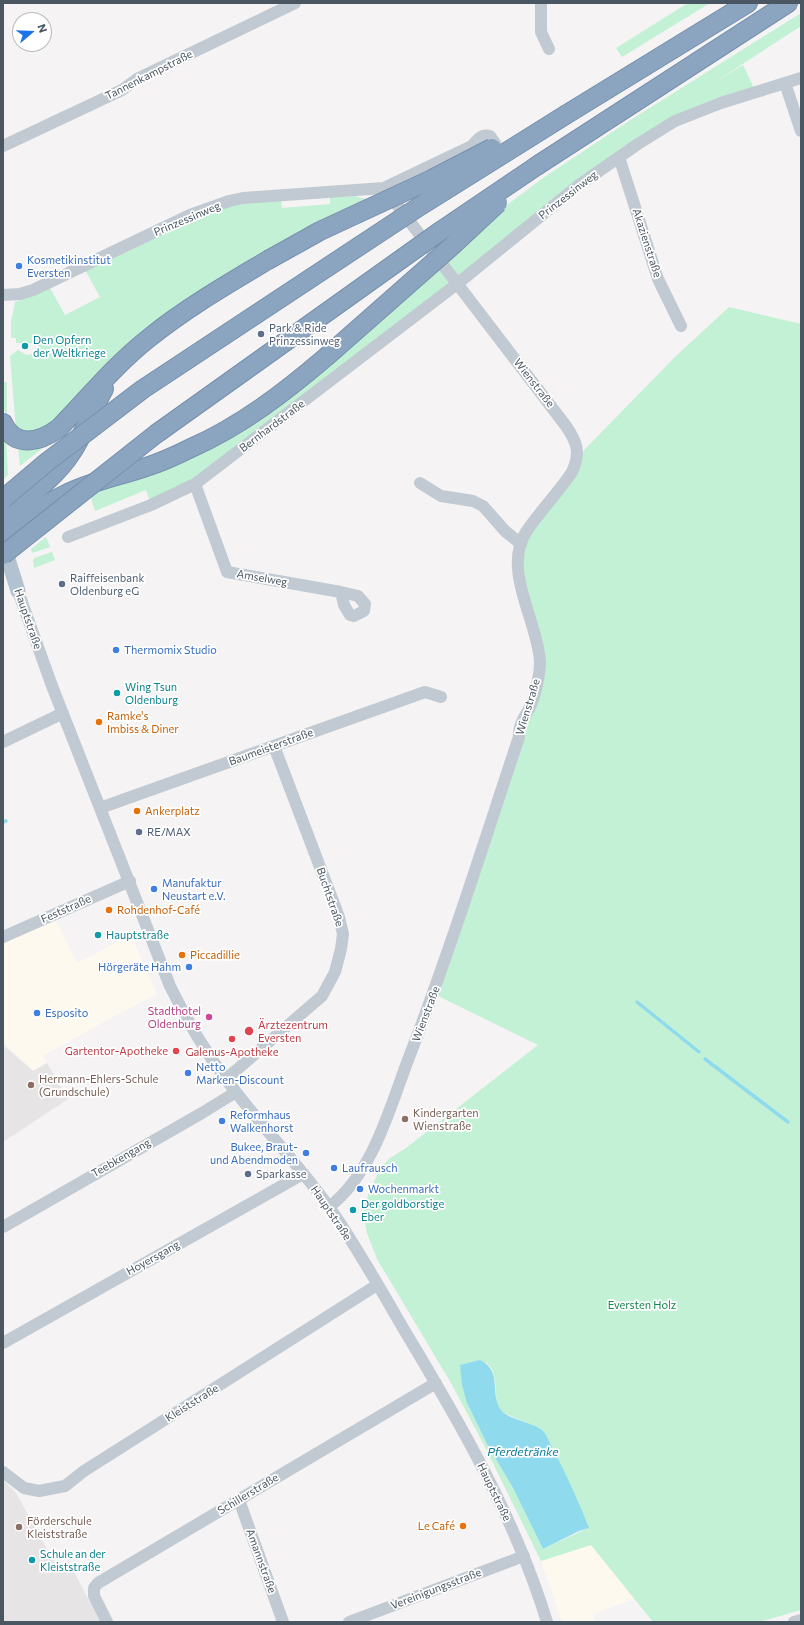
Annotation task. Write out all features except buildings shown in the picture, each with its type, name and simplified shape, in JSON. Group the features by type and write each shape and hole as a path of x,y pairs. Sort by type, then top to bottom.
{"highway":[{"path":"3,499 143,389 420,206 626,77 748,3"},
{"path":"3,555 156,434 436,235 538,165 788,3"},
{"path":"3,423 11,434 22,440 39,440 48,436 59,428 134,351 171,321 212,293 320,231 430,180 518,133 567,114"},
{"path":"3,535 65,494 104,479 146,467 170,458 221,433 268,403 293,385 326,357 452,246 538,165"},
{"path":"3,518 56,472 72,452 113,372"}],"main road":[{"name":"Hauptstraße","path":"3,543 18,590"},
{"path":"3,587 18,590"}],"street":[{"name":"Tannenkampstraße","path":"3,146 122,90 137,79 295,3"},
{"path":"541,3 540,32 549,49"},
{"name":"Prinzessinweg","path":"457,284 579,185 675,121 721,103 801,78"},
{"path":"785,83 801,131"},
{"name":"Prinzessinweg","path":"3,295 20,294 33,290 190,215 229,201 243,198 384,188 472,146"},
{"name":"Akazienstraße","path":"619,157 658,279 681,326"},
{"path":"384,188 457,284"},
{"name":"Bernhardstraße","path":"68,537 151,505 194,484 457,284"},
{"name":"Wienstraße","path":"329,1207 338,1200 351,1185 364,1165 385,1120 434,994 519,737 518,732 524,715 529,709 536,687 540,663 536,639 518,573 521,544 526,533 572,472 576,463 576,443 566,426 457,284"},
{"path":"420,483 441,496 473,501 483,506 505,531 521,544"},
{"name":"Amselweg","path":"194,484 227,572 341,592"},
{"name":"Hauptstraße","path":"18,590 28,620 100,808 130,881 170,986 182,1011 226,1079 329,1207 436,1383 474,1452 524,1556 547,1622"},
{"name":"Baumeisterstraße","path":"100,808 425,692 441,697"},
{"path":"3,742 64,713"},
{"name":"Buchtstraße","path":"226,1079 322,996 335,972 341,949 343,934 339,917 274,746"},
{"name":"Feststraße","path":"3,937 130,881"},
{"name":"Teebkengang","path":"5,1226 236,1092"},
{"name":"Hoyersgang","path":"3,1343 303,1174"},
{"name":"Kleiststraße","path":"3,1472 24,1488 34,1491 65,1486 84,1471 377,1285"},
{"name":"Schillerstraße","path":"107,1622 94,1596 93,1592 96,1586 436,1383"},
{"name":"Amannstraße","path":"239,1500 284,1622"},
{"name":"Vereinigungsstraße","path":"348,1622 524,1556"},
{"path":"794,1622 801,1620"}],"shaded area":[{"path":"52,912 77,963 131,935 157,994 43,1056 47,1063 34,1071 3,1042 3,937"},
{"name":"Hermann-Ehlers-Schule (Grundschule)","path":"3,1045 33,1071 47,1063 68,1099 3,1142"},
{"name":"Förderschule Kleiststraße","path":"3,1480 16,1493 57,1567 69,1562 100,1622 3,1622"},
{"path":"591,1545 634,1599 593,1614 595,1622 562,1622 541,1561"}],"green space":[{"path":"688,3 710,3 622,57 616,48"},
{"path":"801,13 801,26 712,84 743,65 756,92 638,144 243,448 151,505 146,490 95,511 88,489 221,433 452,246 543,178 632,119"},
{"path":"355,196 366,199 282,241 222,277 42,433 16,431 10,356 18,350 26,355 31,354 35,352 39,343 16,343 16,338 11,338 11,322 15,302 50,288 65,315 100,297 85,270 207,211 229,204 281,200 282,208 330,204 330,197"},
{"name":"Eversten Holz","path":"729,307 801,324 801,1610 759,1622 653,1622 591,1545 541,1561 484,1445 451,1383 377,1259 367,1233 363,1213 369,1192 381,1167 390,1158 406,1148 538,1045 434,994 538,677 519,553 585,449 676,356","holes":["486,1362 492,1369 495,1381 497,1405 502,1412 543,1430 588,1528 543,1549 513,1488 487,1444 467,1403"]},
{"path":"3,382 7,382 7,417 3,407"},
{"path":"3,434 6,437 8,475 3,480"},
{"path":"53,440 20,466 18,446"},
{"path":"46,537 50,547 32,553 31,549"},
{"path":"52,552 55,560 34,568 34,558"}],"water":[{"name":"Pferdetränke","path":"480,1360 487,1365 494,1376 496,1397 501,1410 508,1416 537,1427 544,1432 567,1477 589,1528 579,1531 543,1549 513,1488 487,1444 467,1403 462,1385 460,1365"}],"waterway":[{"path":"637,1002 699,1052"},
{"path":"705,1059 788,1122"}],"place":[{"name":"Kosmetikinstitut Eversten","path":"19,266"},
{"name":"Park & Ride Prinzessinweg","path":"261,334"},
{"name":"Den Opfern der Weltkriege","path":"25,346"},
{"name":"Raiffeisenbank Oldenburg eG","path":"62,584"},
{"name":"Thermomix Studio","path":"116,650"},
{"name":"Wing Tsun Oldenburg","path":"117,693"},
{"name":"Ramke's Imbiss & Diner","path":"99,722"},
{"name":"Ankerplatz","path":"137,811"},
{"name":"RE/MAX","path":"139,832"},
{"name":"Manufaktur Neustart e.V.","path":"154,889"},
{"name":"Rohdenhof-Café","path":"109,910"},
{"name":"Hauptstraße","path":"98,935"},
{"name":"Piccadillie","path":"182,955"},
{"name":"Hörgeräte Hahm","path":"189,967"},
{"name":"Esposito","path":"37,1013"},
{"name":"Stadthotel Oldenburg","path":"209,1017"},
{"name":"Ärztezentrum Eversten","path":"249,1031"},
{"name":"Galenus-Apotheke","path":"232,1039"},
{"name":"Gartentor-Apotheke","path":"176,1051"},
{"name":"Netto Marken-Discount","path":"188,1073"},
{"name":"Hermann-Ehlers-Schule (Grundschule)","path":"31,1085"},
{"name":"Kindergarten Wienstraße","path":"405,1119"},
{"name":"Reformhaus Walkenhorst","path":"222,1121"},
{"name":"Bukee, Braut- und Abendmoden","path":"306,1153"},
{"name":"Laufrausch","path":"334,1168"},
{"name":"Sparkasse","path":"248,1174"},
{"name":"Wochenmarkt","path":"360,1189"},
{"name":"Der goldborstige Eber","path":"353,1210"},
{"name":"Le Café","path":"463,1526"},
{"name":"Förderschule Kleiststraße","path":"19,1527"},
{"name":"Schule an der Kleiststraße","path":"32,1560"}]}
